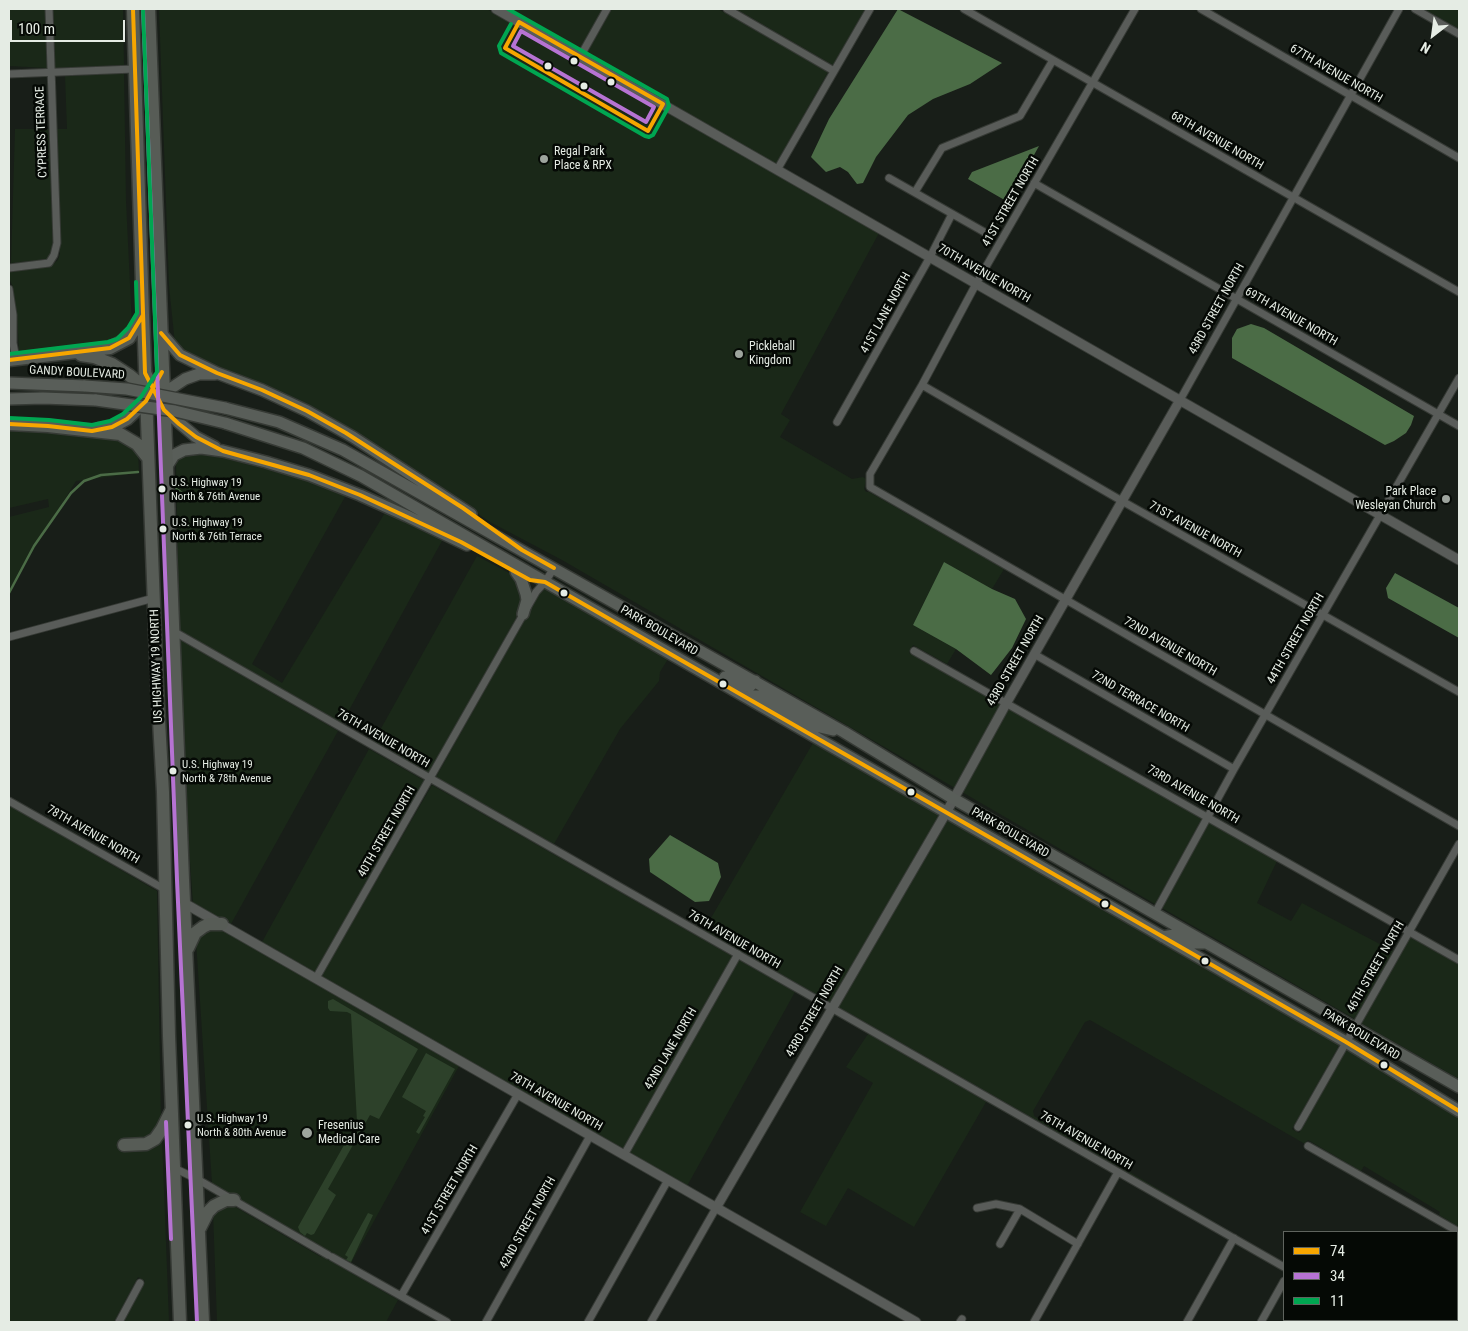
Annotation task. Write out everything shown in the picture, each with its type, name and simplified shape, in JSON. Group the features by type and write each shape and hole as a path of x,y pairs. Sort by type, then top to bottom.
{"highway":[{"name":"US HIGHWAY 19 NORTH","path":"133,9 145,373 164,424 167,466 203,1322"},
{"path":"92,431 112,426 127,418 154,398 163,374 149,9"},
{"path":"133,32 150,72"},
{"path":"134,69 141,74 152,98"},
{"path":"12,360 110,348 120,344 133,332 143,315"},
{"path":"69,353 112,364 129,375 154,398"},
{"name":"US HIGHWAY 19 NORTH","path":"154,398 147,417 148,458 163,792 180,1322"},
{"path":"9,424 48,426 120,434 137,444 148,458"},
{"path":"163,792 169,804 174,889 184,903"},
{"path":"166,890 186,936"},
{"path":"186,950 195,933 203,927 209,924 222,924"},
{"path":"124,1145 146,1144 155,1139 172,1108"},
{"path":"199,1230 208,1212 214,1206 226,1200 234,1200"},
{"path":"179,1290 188,1322"}],"main road":[{"path":"161,333 180,355 217,374 262,390 307,411 346,433 463,508 522,550"},
{"path":"217,374 199,374 185,379 154,398 196,437 223,451"},
{"name":"GANDY BOULEVARD","path":"9,383 127,389 224,408 279,422 343,450 554,568"},
{"name":"GANDY BOULEVARD","path":"9,399 96,400 166,410 225,423 302,448 361,476 545,582"},
{"path":"167,466 174,455 184,450 200,448 223,451 309,475 365,497 446,534 530,580 545,582"},
{"name":"PARK BOULEVARD","path":"554,568 844,732 954,799 1459,1087"},
{"path":"516,572 521,579 526,594 527,600 523,614"},
{"name":"PARK BOULEVARD","path":"545,582 1346,1042 1459,1111"},
{"path":"634,634 657,638 736,683 750,686 755,681"},
{"path":"749,699 751,695 759,696 811,725 844,732"},
{"path":"1112,908 1122,907 1149,916 1155,913"},
{"path":"1163,937 1174,935 1192,943 1200,944 1207,942"}],"street":[{"name":"CYPRESS TERRACE","path":"9,268 49,263 54,255 57,243 49,9"},
{"name":"70TH AVENUE NORTH","path":"496,9 1459,560"},
{"path":"580,57 607,9"},
{"path":"727,9 834,71"},
{"path":"777,170 870,9"},
{"name":"68TH AVENUE NORTH","path":"964,9 1459,292"},
{"name":"41ST STREET NORTH","path":"870,488 870,474 922,385 976,284 1135,9"},
{"name":"67TH AVENUE NORTH","path":"1201,9 1459,158"},
{"name":"43RD STREET NORTH","path":"651,1322 831,1008 954,799 1399,9"},
{"path":"1415,9 1459,34"},
{"path":"915,192 942,148 1020,116 1053,60"},
{"path":"9,74 134,69"},
{"path":"889,178 986,233"},
{"name":"69TH AVENUE NORTH","path":"1034,183 1459,426"},
{"name":"41ST LANE NORTH","path":"837,422 930,257 952,214"},
{"path":"9,289 12,360"},
{"name":"44TH STREET NORTH","path":"1155,913 1234,769 1459,378"},
{"name":"71ST AVENUE NORTH","path":"922,385 1122,502 1459,692"},
{"name":"72ND AVENUE NORTH","path":"870,488 1459,826"},
{"name":"40TH STREET NORTH","path":"316,978 431,779 523,614 536,592 554,568"},
{"path":"9,637 154,598"},
{"name":"76TH AVENUE NORTH","path":"174,631 1283,1266"},
{"name":"73RD AVENUE NORTH","path":"914,651 1007,702 1459,960"},
{"name":"72ND TERRACE NORTH","path":"1034,654 1234,769"},
{"name":"78TH AVENUE NORTH","path":"9,801 166,890"},
{"name":"46TH STREET NORTH","path":"1298,1127 1459,844"},
{"name":"78TH AVENUE NORTH","path":"184,903 916,1322"},
{"name":"42ND LANE NORTH","path":"624,1155 738,954"},
{"name":"41ST STREET NORTH","path":"401,1296 518,1094"},
{"name":"42ND STREET NORTH","path":"486,1322 590,1136"},
{"path":"1308,1146 1457,1231"},
{"path":"174,1168 197,1179 446,1322"},
{"path":"1034,1322 1118,1172"},
{"path":"588,1322 668,1180"},
{"path":"977,1208 996,1204 1020,1209 1078,1244"},
{"path":"1000,1244 1020,1209"},
{"path":"1187,1322 1234,1238"},
{"path":"119,1322 140,1283"},
{"path":"1261,1322 1283,1284"}],"shaded area":[{"path":"9,9 45,9 47,68 9,66"},
{"path":"53,9 123,9 124,65 55,68"},
{"path":"159,9 487,9 879,233 781,414 790,420 780,437 852,479 863,477 866,479 864,489 866,492 1004,569 992,589 944,562 913,625 956,649 947,664 913,645 909,653 1001,704 955,788 562,560 490,522 465,505 224,371 183,351 175,344 169,286"},
{"path":"505,9 603,9 579,51"},
{"path":"612,9 718,9 828,72 776,164 586,55"},
{"path":"736,9 865,9 833,65"},
{"path":"898,9 1002,63 970,84 933,99 908,115 876,157 863,183 857,184 848,172 840,167 826,172 811,157 829,119"},
{"path":"1424,9 1459,9 1459,29"},
{"path":"124,73 126,201 132,326 123,337 103,344 19,352 17,314 13,287 9,278 10,272 50,267 58,260 60,254 57,129 67,129 65,76"},
{"path":"15,129 49,129 53,243 51,254 47,259 11,263"},
{"path":"1039,146 1008,202 968,179 972,172"},
{"path":"1251,324 1264,328 1414,416 1406,433 1385,445 1232,358 1232,338 1237,329"},
{"path":"9,428 119,439 138,453 139,473 76,481 9,590 9,517 49,507 48,499 9,508"},
{"path":"189,454 217,456 317,483 346,495 252,664 282,683 386,511 443,539 342,723 179,630 176,464 180,457"},
{"path":"477,556 513,575 517,581 522,600 519,613 429,773 374,741"},
{"path":"944,562 992,589 1015,599 1026,619 1012,648 991,675 956,649 913,625"},
{"path":"1395,573 1459,608 1459,638 1388,598 1386,588"},
{"path":"545,588 668,659 660,672 659,681 620,729 554,844 436,777 539,594"},
{"path":"180,640 338,731 231,924 193,903 182,754"},
{"path":"1008,708 1202,818 1155,904 962,792"},
{"path":"813,743 940,815 830,1002 704,930"},
{"path":"369,749 425,781 315,972 262,942"},
{"path":"432,785 795,992 687,1186 321,976"},
{"path":"9,805 157,891 161,1122 159,1127 145,1140 120,1141 120,1149 145,1148 162,1137 169,1322 123,1322 145,1281 138,1277 114,1322 9,1322"},
{"path":"947,819 1340,1044 1292,1129 1299,1133 1347,1048 1459,1116 1459,1227 1439,1215 1440,1212 1364,1166 1361,1171 1308,1140 1305,1144 1090,1020 1085,1022 1033,1111 1034,1116 1227,1229 837,1006"},
{"path":"1209,822 1277,861 1257,903 1291,921 1302,903 1393,951 1355,1019 1162,908"},
{"path":"670,835 718,863 721,877 709,901 695,902 650,872 649,859"},
{"path":"220,928 459,1066 351,1263 331,1252 327,1259 398,1300 386,1322 217,1322 213,1212 216,1209 232,1205 321,1257 326,1249 212,1183 196,941 205,931"},
{"path":"1410,937 1459,965 1459,1079 1361,1023"},
{"path":"333,999 418,1049 379,1119 370,1115 328,1189 336,1195 314,1234 307,1233 305,1236 298,1227 357,1122 351,1014 330,1011 328,1001"},
{"path":"868,1034 1031,1127 986,1102 914,1227 848,1188 826,1226 800,1212 873,1083 846,1067"},
{"path":"426,1053 455,1069 419,1134 416,1132 425,1117 423,1116 426,1111 402,1097"},
{"path":"368,1213 373,1215 351,1262 346,1260 348,1257 345,1255"}],"waterway":[{"path":"9,593 34,546 71,493 84,481 101,475 138,472"},
{"path":"174,487 191,500"}],"transit line":[{"name":"74","path":"133,9 145,373 164,410 179,424 196,437 223,451 309,475 360,495 461,542 530,580 545,582 1346,1042 1459,1111"},
{"name":"34","path":"143,9 177,880 197,1322"},
{"name":"11","path":"9,418 92,425 110,421 123,414 141,397 157,372 143,9"},
{"name":"11","path":"508,9 667,99 669,106 653,135 645,136 501,53 499,46 511,24"},
{"name":"74","path":"519,22 663,104 648,131 505,48 519,22"},
{"name":"34","path":"521,31 654,107 646,122 513,46 521,31"},
{"name":"11","path":"9,354 108,342 117,339 128,328 137,313 136,282"},
{"name":"74","path":"9,360 110,348 129,338 143,315"},
{"name":"74","path":"161,333 180,355 217,373 262,390 307,411 346,433 463,508 522,550 554,568"},
{"name":"74","path":"9,424 92,431 112,427 127,419 146,401 162,372"},
{"name":"34","path":"166,1122 171,1239"}],"place":[{"name":"Regal Park Place & RPX","path":"544,159"},
{"name":"Pickleball Kingdom","path":"739,354"},
{"name":"U.S. Highway 19 North & 76th Avenue","path":"162,489"},
{"name":"Park Place Wesleyan Church","path":"1446,499"},
{"name":"U.S. Highway 19 North & 76th Terrace","path":"163,529"},
{"name":"U.S. Highway 19 North & 78th Avenue","path":"173,771"},
{"name":"U.S. Highway 19 North & 80th Avenue","path":"188,1125"},
{"name":"Fresenius Medical Care","path":"307,1133"}]}
